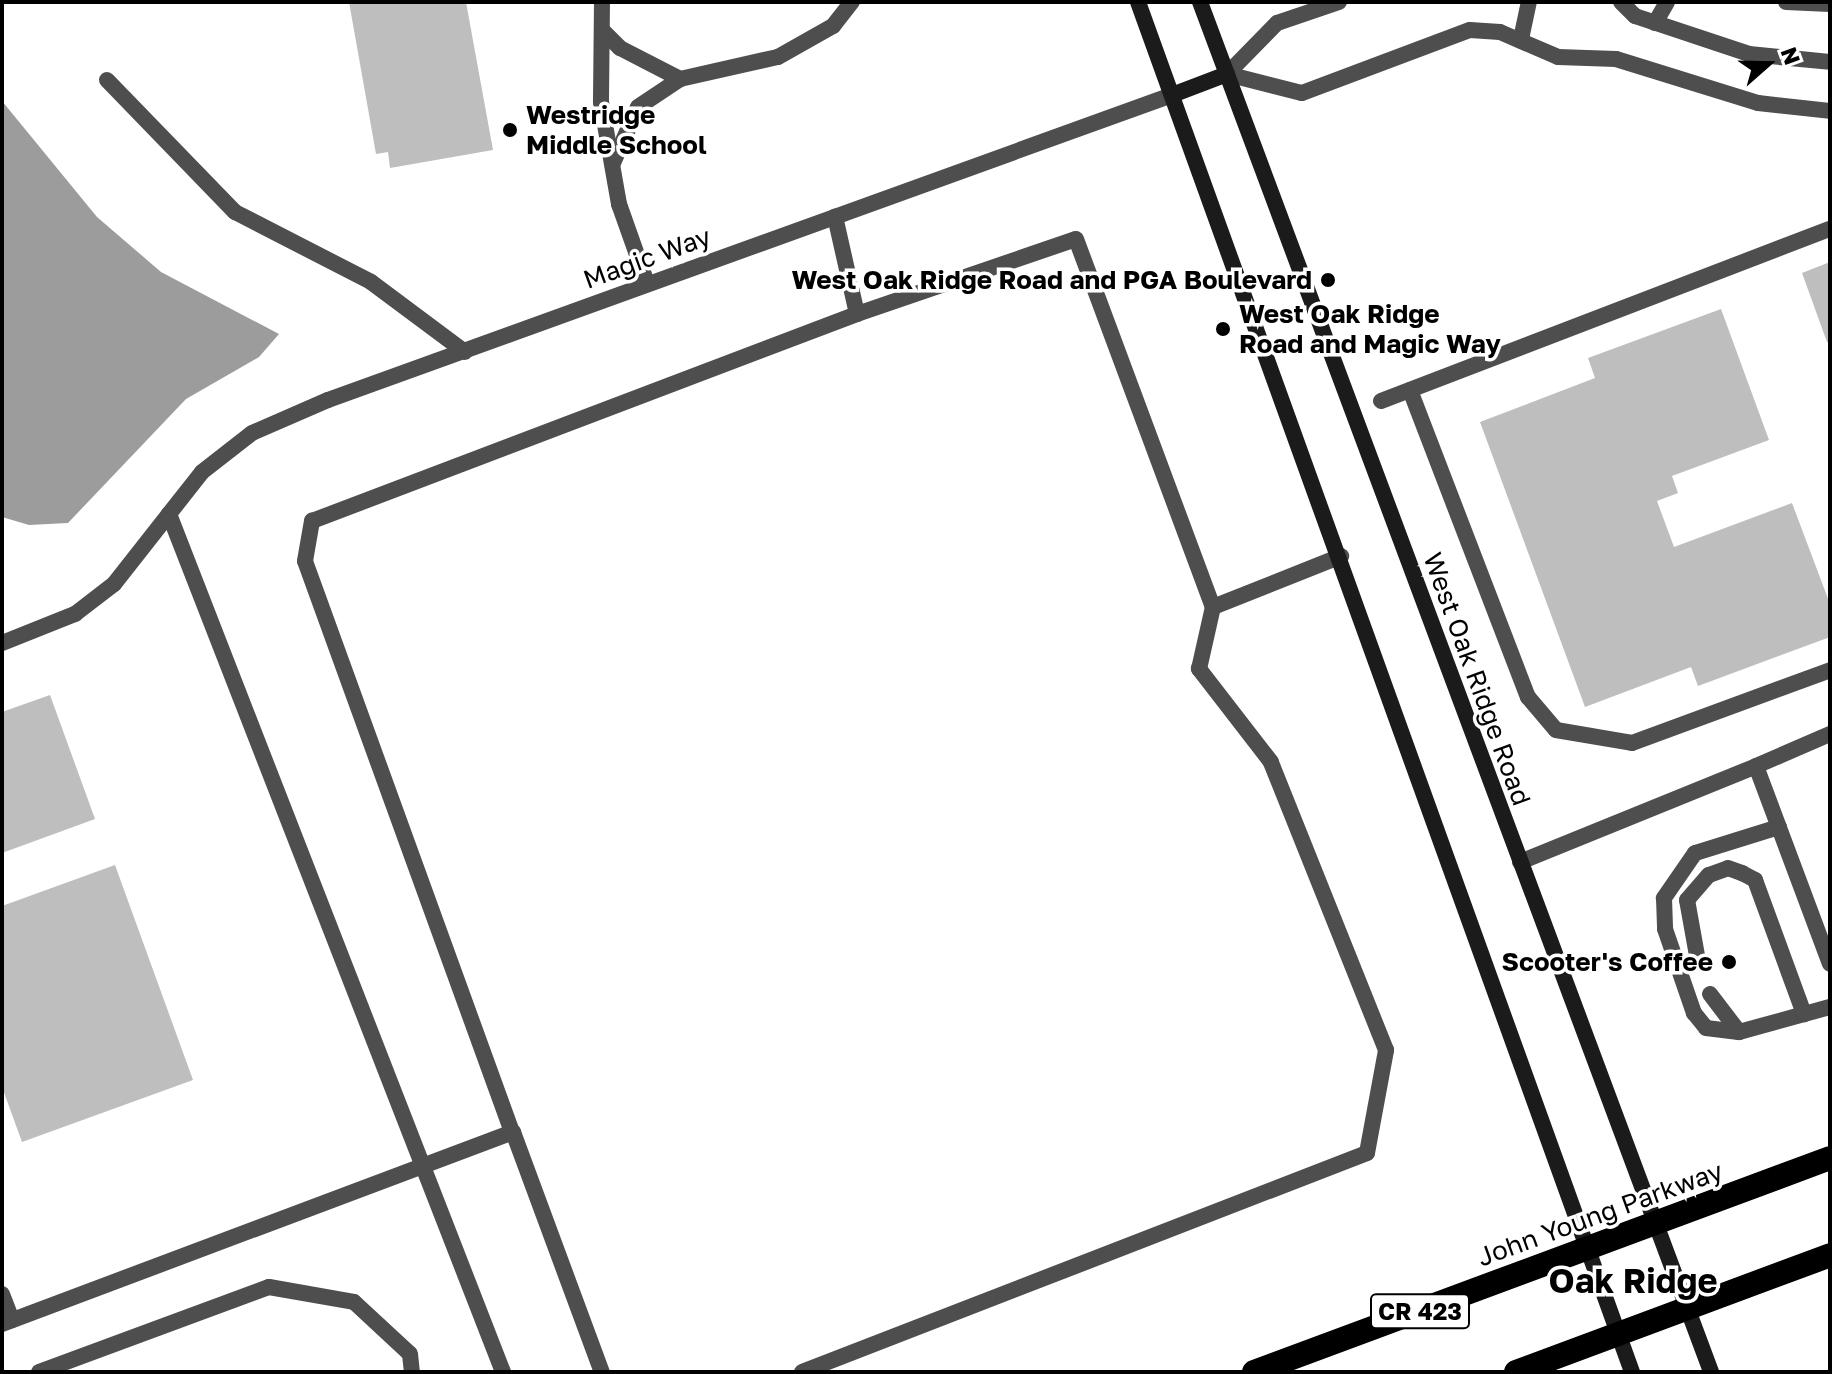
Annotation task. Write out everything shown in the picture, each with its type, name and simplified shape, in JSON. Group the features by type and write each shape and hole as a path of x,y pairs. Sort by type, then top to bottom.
{"highway":[{"name":"John Young Parkway","path":"1254,1372 1830,1158"},
{"path":"1516,1372 1830,1255"}],"street":[{"path":"602,2 601,102 619,204 647,283"},
{"path":"613,163 638,107 680,79 778,57 833,26 852,2"},
{"path":"1138,2 1341,556 1632,1372"},
{"name":"West Oak Ridge Road","path":"1200,2 1711,1372"},
{"path":"1172,95 1227,74 1277,23 1339,2"},
{"path":"1521,39 1529,2"},
{"path":"1621,2 1655,23 1749,54 1830,62"},
{"path":"1655,23 1667,2"},
{"path":"1786,2 1830,4"},
{"path":"1227,74 1302,93 1470,30 1521,39 1558,57 1616,59 1686,86 1830,111"},
{"path":"603,31 620,48 680,79"},
{"path":"107,80 235,212 371,282 465,352"},
{"name":"Magic Way","path":"2,643 75,614 114,584 202,472 252,433 647,283 1172,95"},
{"path":"835,216 857,314"},
{"path":"1381,401 1830,229"},
{"path":"602,1372 305,561 312,521 857,314 1076,239 1213,607 1199,669 1271,762 1386,1050 1367,1153 802,1372"},
{"path":"1410,390 1528,697 1556,730 1632,743 1830,670"},
{"path":"169,514 503,1372"},
{"path":"1213,607 1341,556"},
{"path":"1520,862 1830,734"},
{"path":"1756,766 1830,964"},
{"path":"1779,827 1719,845 1681,866 1664,898 1665,929 1694,1013 1706,1028 1739,1032 1830,1007"},
{"path":"1719,845 1728,868"},
{"path":"1698,961 1687,900 1709,875 1728,868 1755,880 1804,1014"},
{"path":"1710,994 1739,1032"},
{"path":"2,1294 7,1322 512,1132"},
{"path":"39,1372 269,1287 354,1302 410,1354 412,1372"}],"shaded area":[{"path":"2,101 97,217 161,272 279,334 259,357 186,399 68,523 29,525 2,517"}],"building":[{"path":"349,2 466,2 493,150 390,168 388,152 376,154"},
{"path":"1830,262 1830,342 1827,342 1802,273"},
{"path":"1721,309 1769,440 1672,476 1678,493 1657,501 1674,547 1792,503 1830,604 1830,637 1698,686 1691,667 1585,707 1480,422 1595,378 1588,358"},
{"path":"50,695 95,819 2,853 2,712"},
{"path":"115,865 193,1080 22,1142 2,1087 2,906"}],"place":[{"name":"Westridge Middle School","path":"510,130"},
{"name":"West Oak Ridge Road and PGA Boulevard","path":"1328,280"},
{"name":"West Oak Ridge Road and Magic Way","path":"1223,329"},
{"name":"Scooter's Coffee","path":"1729,962"}],"district":[{"name":"Oak Ridge","path":"1633,1281"}]}
